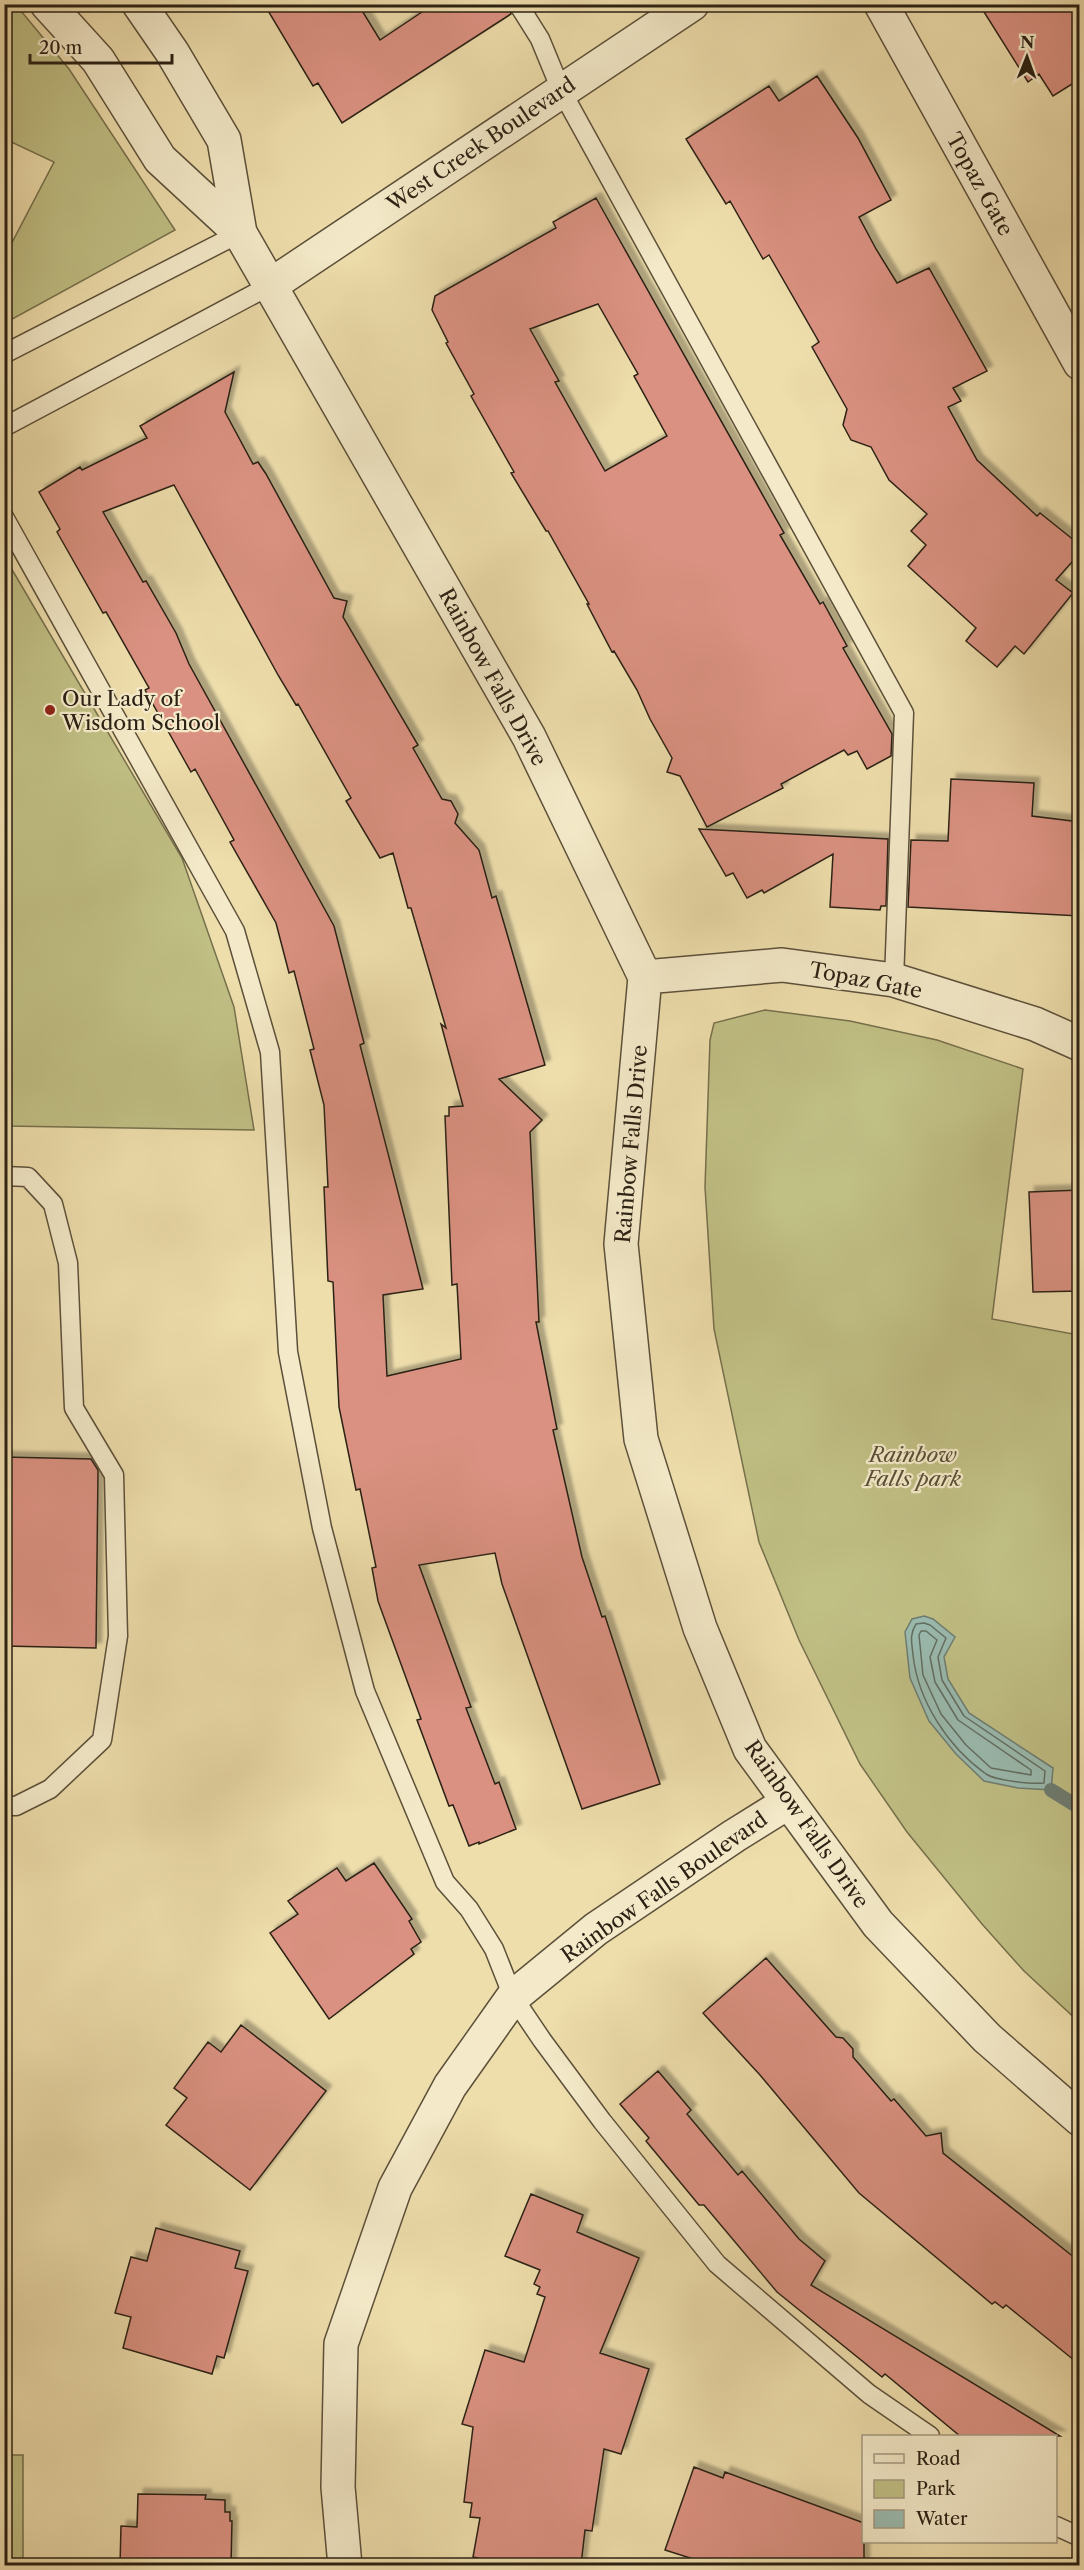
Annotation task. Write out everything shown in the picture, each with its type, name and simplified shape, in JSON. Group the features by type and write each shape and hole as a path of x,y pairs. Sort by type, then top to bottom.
{"street":[{"name":"Rainbow Falls Drive","path":"47,4 98,60 160,159 240,233 529,737 645,977 621,1244 641,1439 700,1628 750,1749 787,1803 878,1924 987,2038 1080,2119"},
{"name":"Rainbow Falls Drive","path":"139,4 172,52 224,140 240,233"},
{"name":"West Creek Boulevard","path":"271,285 692,4"},
{"name":"Topaz Gate","path":"881,4 1080,363"},
{"name":"Topaz Gate","path":"645,977 782,965 894,980 1035,1024 1080,1044"},
{"name":"Rainbow Falls Boulevard","path":"345,2565 338,2487 342,2344 395,2188 450,2086 513,1997 596,1929 787,1803"}],"lane":[{"path":"518,4 540,39 561,90 904,713 894,980"},
{"path":"4,354 240,233"},
{"path":"4,427 271,285"},
{"path":"4,517 235,931 270,1052 288,1352 322,1528 370,1702 446,1882 469,1909 494,1949 513,1997 542,2040 602,2121 717,2264 869,2394 929,2435"},
{"path":"4,1176 28,1177 53,1204 68,1263 74,1408 114,1475 118,1636 102,1740 50,1789 16,1806 4,1806"},
{"path":"1057,2526 1080,2537"}],"green space":[{"path":"5,4 16,5 69,69 175,230 5,323 5,256 54,162 5,139"},
{"name":"Our Lady of Wisdom School","path":"4,556 182,858 234,1007 254,1130 5,1126"},
{"name":"Rainbow Falls park","path":"765,1010 850,1021 937,1040 1023,1069 992,1319 1079,1335 1079,2022 1024,1971 982,1924 907,1832 860,1764 799,1640 759,1542 714,1329 705,1187 710,1040 714,1023"},
{"path":"5,2455 23,2455 23,2565 5,2565"}],"water":[{"path":"924,1616 933,1619 955,1637 944,1657 948,1679 969,1713 1053,1768 1051,1790 1018,1788 984,1781 956,1754 929,1721 910,1678 905,1632 912,1619"}],"building":[{"path":"264,4 358,4 380,40 434,4 507,4 511,14 342,123 318,83 313,86"},
{"path":"979,4 1067,4 1080,25 1080,79 1053,96 1039,74 1028,82"},
{"path":"817,76 858,138 891,200 859,217 876,249 897,283 929,268 987,371 953,388 961,401 948,407 977,460 1037,516 1040,513 1080,545 1080,553 1056,580 1073,593 1024,654 1015,646 997,667 966,641 976,628 908,566 926,545 911,531 927,514 889,480 871,447 851,440 843,425 847,409 812,347 819,342 769,255 763,259 730,201 726,204 686,139 769,86 779,101"},
{"path":"596,198 784,533 780,535 820,604 823,602 847,646 843,648 892,734 891,756 867,769 857,751 848,755 844,750 781,784 783,788 707,827 680,776 667,772 672,758 637,690 614,651 612,652 587,604 589,604 548,531 511,473 514,472 471,396 474,394 446,343 448,342 432,310 435,296 556,228 553,222","holes":["598,304 638,374 634,376 667,436 605,471 555,382 559,381 530,329"]},
{"path":"234,372 225,412 253,464 258,462 266,474 334,598 347,601 343,617 418,745 413,748 442,799 451,801 458,814 455,823 479,850 492,898 496,896 545,1065 499,1079 542,1120 530,1132 539,1322 536,1322 557,1429 553,1430 582,1557 602,1617 605,1616 660,1784 582,1809 502,1584 495,1553 419,1565 471,1707 466,1708 495,1784 499,1782 516,1829 479,1844 479,1842 469,1846 453,1805 449,1806 417,1720 421,1719 378,1601 372,1568 376,1567 360,1489 356,1490 339,1407 333,1282 328,1281 324,1187 328,1187 324,1105 310,1050 314,1049 294,971 289,973 276,923 230,842 234,840 195,769 191,772 145,690 149,688 57,532 60,529 39,492 80,467 82,470 147,438 140,426","holes":["174,485 296,705 298,704 351,798 346,801 380,858 393,853 446,1028 441,1024 463,1106 449,1107 449,1116 445,1116 452,1285 457,1284 461,1359 387,1376 383,1295 423,1289 360,1045 364,1043 334,926 189,664 176,633 146,581 143,582 103,512"]},
{"path":"951,779 1034,783 1032,816 1080,822 1080,916 908,907 911,840 948,841"},
{"path":"699,829 888,839 886,906 881,906 880,910 830,907 833,854 764,893 762,890 747,898 733,873 726,876"},
{"path":"1080,1190 1080,1291 1033,1292 1029,1192"},
{"path":"4,1457 91,1459 98,1470 96,1648 4,1646"},
{"path":"374,1863 412,1919 409,1921 421,1942 411,1949 414,1954 329,2019 270,1933 298,1914 288,1901 337,1868 346,1881"},
{"path":"766,1958 836,2037 843,2038 853,2049 853,2057 891,2101 894,2099 926,2136 941,2133 943,2153 1080,2262 1080,2365 1006,2305 1003,2308 995,2302 992,2304 859,2193 760,2075 703,2013"},
{"path":"241,2025 326,2091 250,2190 166,2125 187,2098 174,2088 208,2042 221,2052"},
{"path":"658,2071 691,2110 687,2114 738,2175 742,2171 799,2239 825,2261 811,2285 1060,2436 959,2435 885,2374 882,2377 777,2292 704,2205 699,2205 646,2141 649,2138 620,2104"},
{"path":"531,2194 583,2215 577,2232 639,2258 600,2353 649,2369 621,2454 604,2449 592,2531 585,2530 581,2565 476,2565 478,2558 473,2557 480,2518 470,2517 472,2503 464,2502 473,2427 462,2424 485,2350 524,2362 545,2297 537,2294 540,2287 534,2284 540,2270 505,2256"},
{"path":"156,2228 240,2251 235,2268 248,2271 224,2358 217,2356 212,2374 123,2348 131,2317 115,2313 131,2257 147,2261"},
{"path":"694,2467 723,2478 725,2472 862,2522 864,2565 712,2565 665,2550"},
{"path":"138,2494 206,2495 205,2499 225,2500 225,2512 230,2512 230,2521 232,2521 231,2565 120,2565 121,2526 137,2527"}],"waterway":[{"path":"1051,1790 1080,1808"}],"place":[{"name":"Our Lady of Wisdom School","path":"50,710"}]}
